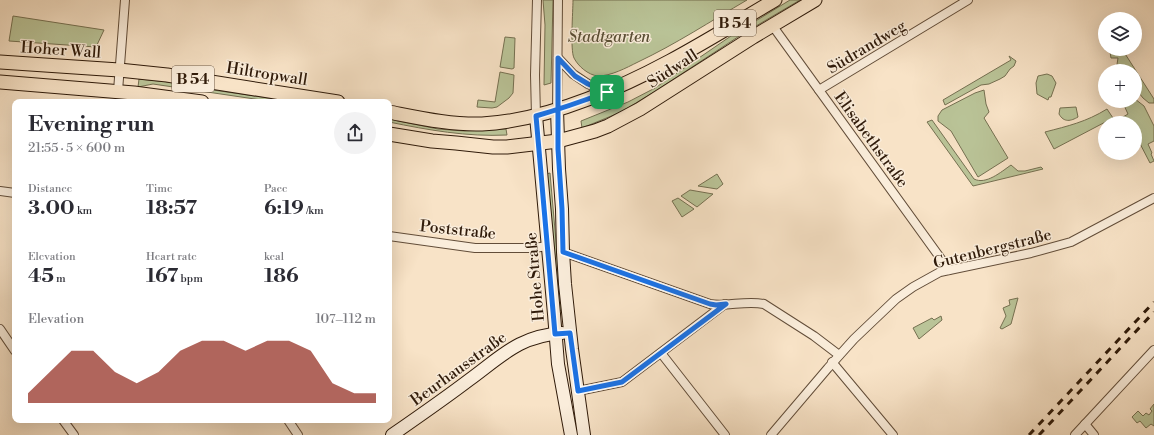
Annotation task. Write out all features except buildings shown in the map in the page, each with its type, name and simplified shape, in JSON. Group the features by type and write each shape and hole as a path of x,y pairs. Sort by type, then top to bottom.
{"main road":[{"name":"Südwall","path":"536,116 607,92 656,70 775,0"},
{"name":"Südwall","path":"539,144 558,141 594,131 627,116 772,25 815,0"},
{"name":"Hoher Wall","path":"0,62 119,70"},
{"name":"Hiltropwall","path":"119,70 175,76 319,99"},
{"name":"B 54","path":"0,82 118,92 143,98 158,99"},
{"name":"Hohe Straße","path":"557,110 563,252 570,333 584,435"},
{"name":"B 54","path":"392,113 466,124 508,122 536,116"},
{"name":"Hohe Straße","path":"536,116 558,364 571,435"},
{"name":"B 54","path":"392,134 432,141 492,147 513,147 539,144"},
{"name":"Beurhausstraße","path":"392,435 520,343 540,336 570,333"}],"street":[{"path":"118,92 126,0"},
{"path":"536,116 535,80 537,0"},
{"path":"557,110 558,0"},
{"name":"Südrandweg","path":"819,90 968,0"},
{"name":"Elisabethstraße","path":"772,25 949,270"},
{"path":"558,58 575,76 588,84 607,92"},
{"path":"0,191 12,193"},
{"name":"Gutenbergstraße","path":"771,435 832,362 854,339 896,298 913,287 940,272 1030,253 1071,242 1154,198"},
{"name":"Poststraße","path":"392,236 475,248 534,248 547,246"},
{"path":"563,252 710,304 764,304 814,336 839,355"},
{"path":"578,391 622,382 726,304"},
{"path":"0,329 12,347"},
{"path":"1075,435 1154,350"},
{"path":"661,353 725,435"},
{"path":"832,362 893,435"},
{"path":"65,423 74,435"},
{"path":"290,423 298,435"},
{"path":"1085,424 1094,435"}],"green space":[{"path":"543,0 553,0 551,83 544,85 545,25"},
{"name":"Stadtgarten","path":"573,0 747,0 680,40 629,67 608,75 598,76 584,70 574,58 572,39"},
{"path":"790,0 800,0 756,26 754,22"},
{"path":"13,16 104,30 96,47 9,41"},
{"path":"747,25 750,29 654,92 621,112 582,128 581,121 628,102 655,88"},
{"path":"505,37 515,38 514,68 512,69 500,67"},
{"path":"1009,56 1016,61 1014,66 1005,76 989,84 981,85 945,105 943,100 1011,60"},
{"path":"1111,56 1126,56 1132,64 1117,64 1118,58 1111,58"},
{"path":"500,72 514,75 513,93 497,107 477,107 478,100 495,102"},
{"path":"1047,74 1052,76 1056,83 1051,97 1049,97 1048,100 1037,94 1036,83 1038,76"},
{"path":"139,79 169,82 275,99 255,99 153,84 138,87"},
{"path":"1142,80 1154,99 1154,103 1149,103 1143,98"},
{"path":"984,90 989,112 984,118 1008,158 978,177 951,131 938,121 938,116 942,110"},
{"path":"1142,104 1154,126 1154,141 1148,144 1154,161 1150,163 1142,148 1142,116 1125,116 1128,114 1125,108 1142,108"},
{"path":"1076,107 1078,117 1065,120 1059,114 1060,108"},
{"path":"1107,109 1112,116 1098,116 1098,126 1054,149 1045,132 1069,126"},
{"path":"392,120 438,129 464,131 506,129 507,135 477,135 418,128 392,123"},
{"path":"932,120 974,179 988,179 1011,165 1018,171 1041,167 1043,169 973,186 927,122"},
{"path":"550,173 562,310 558,311 546,174"},
{"path":"717,174 723,184 717,189 698,186"},
{"path":"690,190 713,194 697,207 681,196"},
{"path":"678,198 694,209 682,217 672,201"},
{"path":"1018,298 1011,324 1002,329 1000,328 1006,316 1003,308 1010,305 1009,300"},
{"path":"941,316 942,320 919,339 913,328 932,318 934,320"},
{"path":"1154,404 1154,426 1151,424 1146,428 1140,421 1137,423 1132,417 1138,411 1143,416 1146,413 1149,415 1152,411 1150,409"}],"railway":[{"path":"1029,435 1154,302"},
{"path":"1039,435 1154,312"}],"route":[{"path":"607,92 557,110 536,116 555,334 570,333 578,391 622,382 726,304 710,304 563,252 558,149 557,110 558,58 572,74 588,84 607,92"}]}
